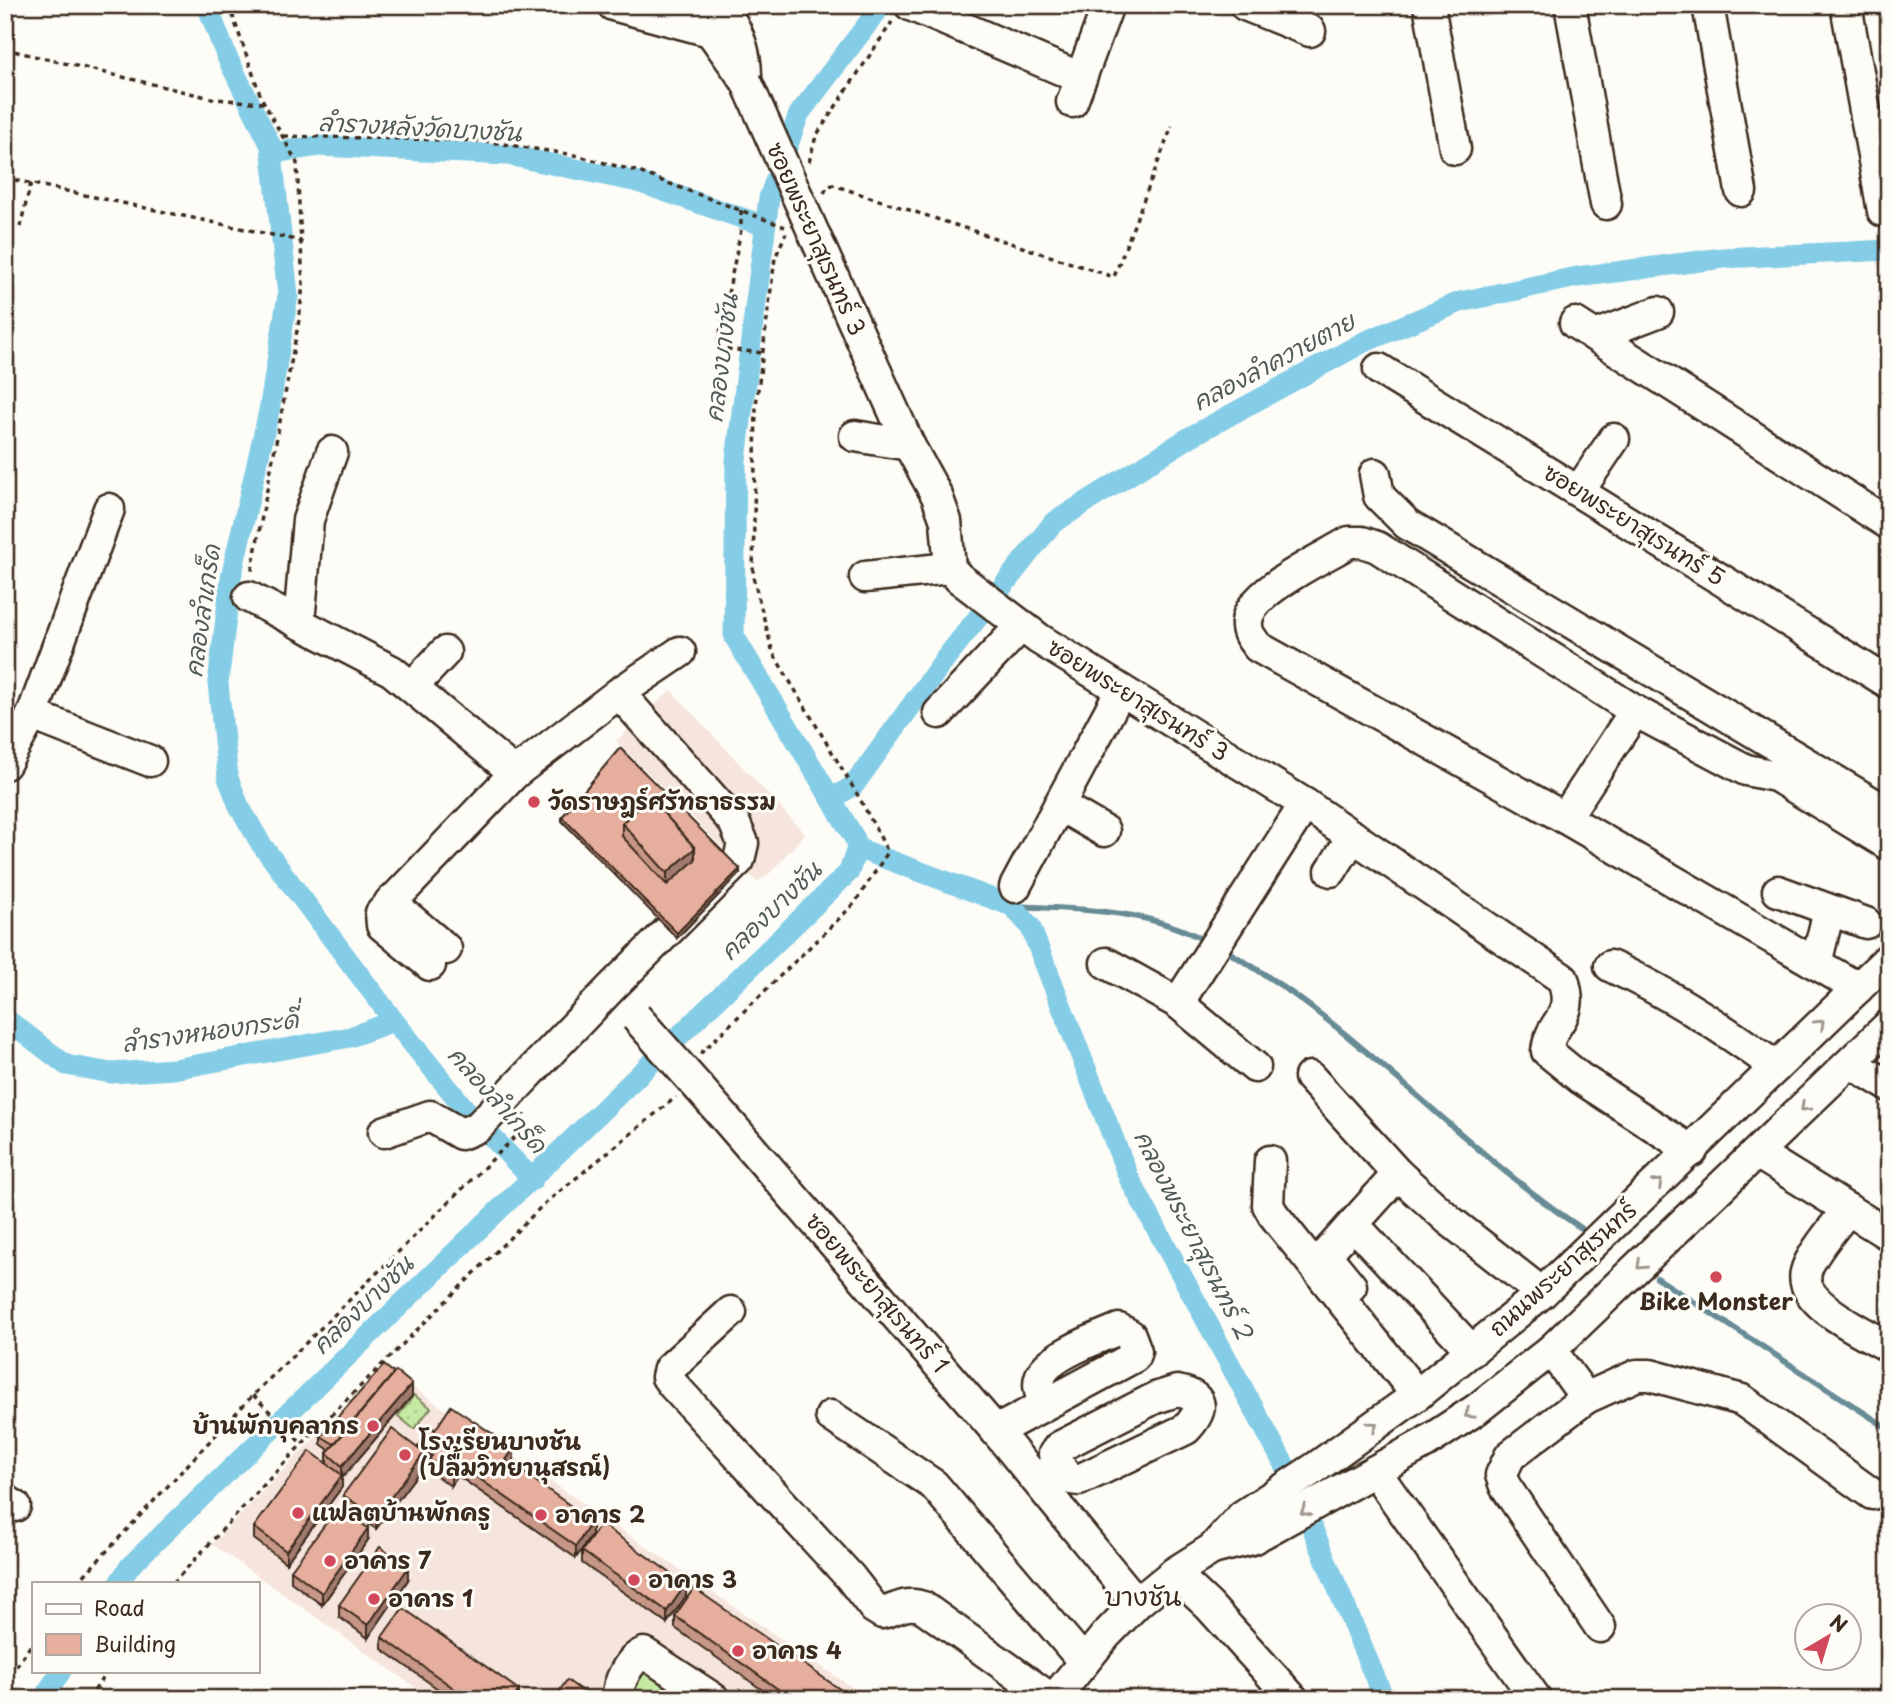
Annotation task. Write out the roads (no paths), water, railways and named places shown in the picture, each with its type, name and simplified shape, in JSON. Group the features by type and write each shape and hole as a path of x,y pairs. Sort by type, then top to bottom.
{"street":[{"path":"613,5 711,14"},
{"path":"903,11 1077,90 1108,5"},
{"path":"1245,5 1310,31"},
{"path":"1429,5 1455,149"},
{"path":"1570,5 1606,204"},
{"path":"1708,5 1741,191"},
{"path":"1846,5 1883,211"},
{"name":"ซอยพระยาสุเรนทร์ 3","path":"711,14 738,35 746,59 746,81 805,227 909,445 937,496 946,521 955,573 1016,624 1306,804 1563,979 1569,998 1564,1015 1548,1039 1547,1051 1580,1078 1692,1151"},
{"path":"1658,312 1585,329 1889,524"},
{"name":"ซอยพระยาสุเรนทร์ 5","path":"1379,369 1889,683"},
{"path":"855,436 909,445"},
{"path":"1579,491 1614,439"},
{"path":"299,623 308,520 332,452"},
{"path":"1375,474 1379,496 1407,524 1889,813"},
{"path":"5,764 32,715 109,509"},
{"path":"1858,988 1565,818 1258,647 1249,635 1247,621 1254,604 1269,590 1349,542 1362,542 1377,547 1635,711 1746,770 1776,776 1889,845"},
{"path":"865,577 955,573"},
{"path":"248,597 392,671 515,773"},
{"path":"939,713 1016,624"},
{"path":"412,687 445,652"},
{"path":"438,957 390,902 515,773 619,693 680,652"},
{"path":"1015,887 1121,690"},
{"path":"384,1132 430,1116 461,1134 494,1110 739,860 743,843 734,822 619,693"},
{"path":"1565,818 1635,711"},
{"path":"32,715 150,761"},
{"path":"1178,1003 1306,804"},
{"path":"1059,806 1104,831"},
{"path":"1331,871 1353,836"},
{"path":"1778,891 1866,923"},
{"path":"1816,964 1829,910"},
{"name":"ถนนพระยาสุเรนทร์","path":"1268,1515 1318,1466 1416,1395 1542,1293 1889,958"},
{"path":"1105,962 1178,1003 1255,1067"},
{"path":"1610,966 1641,980 1719,1027 1776,1067"},
{"name":"ซอยพระยาสุเรนทร์ 1","path":"611,988 636,1017 686,1090 996,1432 1137,1603"},
{"name":"ถนนพระยาสุเรนทร์","path":"1053,1699 1137,1603 1193,1561 1242,1516 1268,1515 1336,1495 1477,1409 1551,1350 1889,1025"},
{"path":"1851,1063 1889,1086"},
{"path":"1310,1077 1398,1174 1449,1220 1542,1293"},
{"path":"1757,1153 1889,1235"},
{"path":"1270,1161 1268,1205 1273,1214 1416,1395"},
{"path":"1380,1321 1329,1259 1332,1245 1398,1174"},
{"path":"1848,1209 1806,1270 1805,1285 1815,1302 1889,1347"},
{"path":"1353,1224 1472,1351"},
{"path":"731,1312 669,1369 667,1377 673,1385 850,1577 874,1608 882,1613 902,1604 912,1603 923,1607 1053,1699"},
{"path":"996,1432 1044,1405 1039,1387 1040,1376 1045,1368 1060,1356 1119,1329 1130,1335 1136,1351 1134,1357 1155,1398"},
{"path":"1551,1350 1586,1398"},
{"path":"1600,1627 1505,1486 1501,1475 1510,1456 1586,1398 1637,1375 1650,1375 1693,1389 1724,1393 1741,1400 1872,1494"},
{"path":"831,1416 934,1485 1084,1662"},
{"path":"1375,1471 1536,1699"},
{"path":"1193,1561 1258,1659 1293,1699"},
{"path":"618,1699 619,1686 631,1664 644,1653 714,1699"}],"waterway":[{"name":"คลองลำเกร็ด","path":"207,5 226,55 271,146 288,295 269,411 231,577 218,683 228,778 239,806 261,844 394,1021 466,1110 533,1180"},
{"name":"คลองบางชัน","path":"120,1582 130,1566 849,872 857,848 855,839 734,636 736,460 769,198 799,114 882,5"},
{"name":"ลำรางหลังวัดบางชัน","path":"272,153 319,146 508,155 638,182 765,226"},
{"name":"คลองลำควายตาย","path":"832,799 854,785 945,659 1053,523 1190,437 1364,342 1460,302 1577,277 1723,258 1889,250"},
{"name":"คลองพระยาสุเรนทร์ 2","path":"857,848 1012,906 1030,926 1129,1178 1291,1477 1384,1699"},
{"path":"1012,906 1088,910 1138,917 1185,931 1208,942"},
{"path":"1221,948 1316,1011 1490,1159 1581,1228"},
{"name":"ลำรางหนองกระดี่","path":"5,1018 66,1065 111,1073 174,1069 350,1037 394,1021"},
{"path":"1657,1278 1889,1429"},
{"name":"คลองบางชัน","path":"43,1699 60,1672"}],"place":[{"name":"วัดราษฎร์ศรัทธาธรรม","path":"534,802"},
{"name":"Bike Monster","path":"1716,1277"},
{"name":"บ้านพักบุคลากร","path":"373,1426"},
{"name":"โรงเรียนบางชัน (ปลื้มวิทยานุสรณ์)","path":"405,1455"},
{"name":"แฟลตบ้านพักครู","path":"298,1513"},
{"name":"อาคาร 2","path":"541,1515"},
{"name":"อาคาร 7","path":"330,1561"},
{"name":"อาคาร 3","path":"634,1580"},
{"name":"อาคาร 1","path":"374,1599"},
{"name":"อาคาร 4","path":"738,1651"}],"district":[{"name":"บางชัน","path":"1143,1597"}]}
